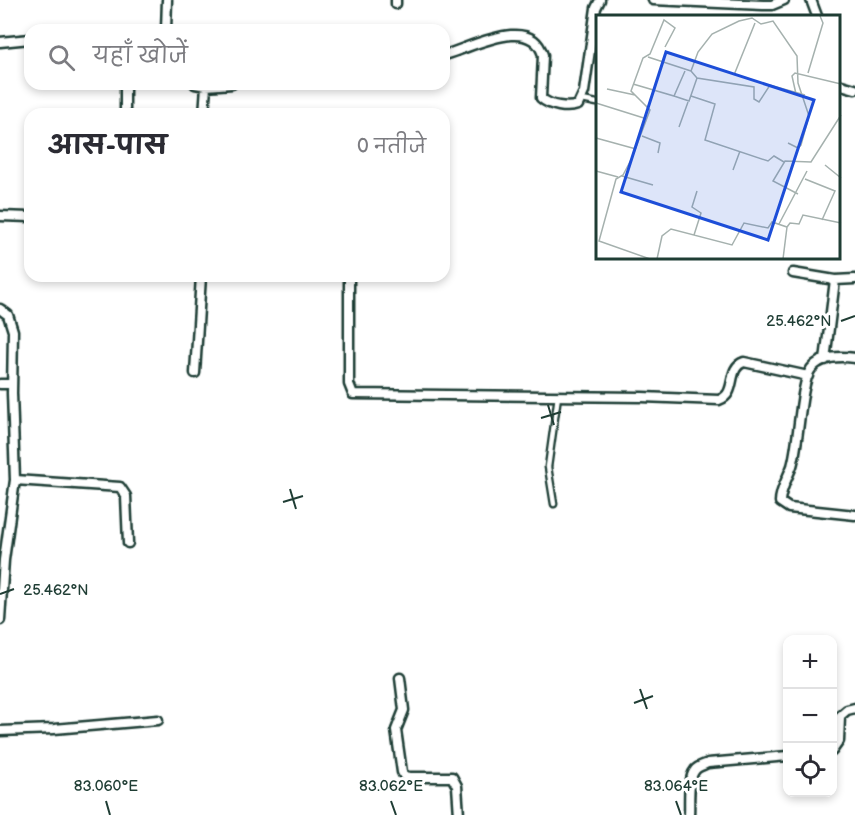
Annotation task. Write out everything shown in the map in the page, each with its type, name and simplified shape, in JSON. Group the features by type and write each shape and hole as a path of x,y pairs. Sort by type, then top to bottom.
{"street":[{"path":"166,24 167,0"},
{"path":"450,53 502,35 526,38 536,42 543,55 541,98 544,102 551,104 572,107 578,105 582,100 596,8 600,0"},
{"path":"653,0 754,2 772,5 784,0"},
{"path":"811,0 817,15"},
{"path":"0,42 24,40"},
{"path":"840,85 855,89"},
{"path":"125,90 125,108"},
{"path":"204,108 206,90"},
{"path":"0,216 24,216"},
{"path":"793,273 835,280 855,279"},
{"path":"825,360 835,280"},
{"path":"195,373 201,282"},
{"path":"349,282 350,384 353,394 719,400 729,395 739,363 744,362 808,376"},
{"path":"0,309 8,315 13,331 15,480 2,560 0,620"},
{"path":"855,358 837,357 825,360 811,369 796,449 780,496 780,502 789,508 855,515"},
{"path":"0,384 12,384"},
{"path":"15,480 120,487 126,496 128,543"},
{"path":"400,678 404,710 396,730 402,772 404,776 410,777 452,777 457,786 459,815"},
{"path":"837,744 840,716 847,710 855,708"},
{"path":"0,731 158,720"},
{"path":"689,815 692,776 699,766 708,763 783,756"}],"lane":[{"path":"582,100 596,103"},
{"path":"554,504 549,485 548,467 558,396"}]}
